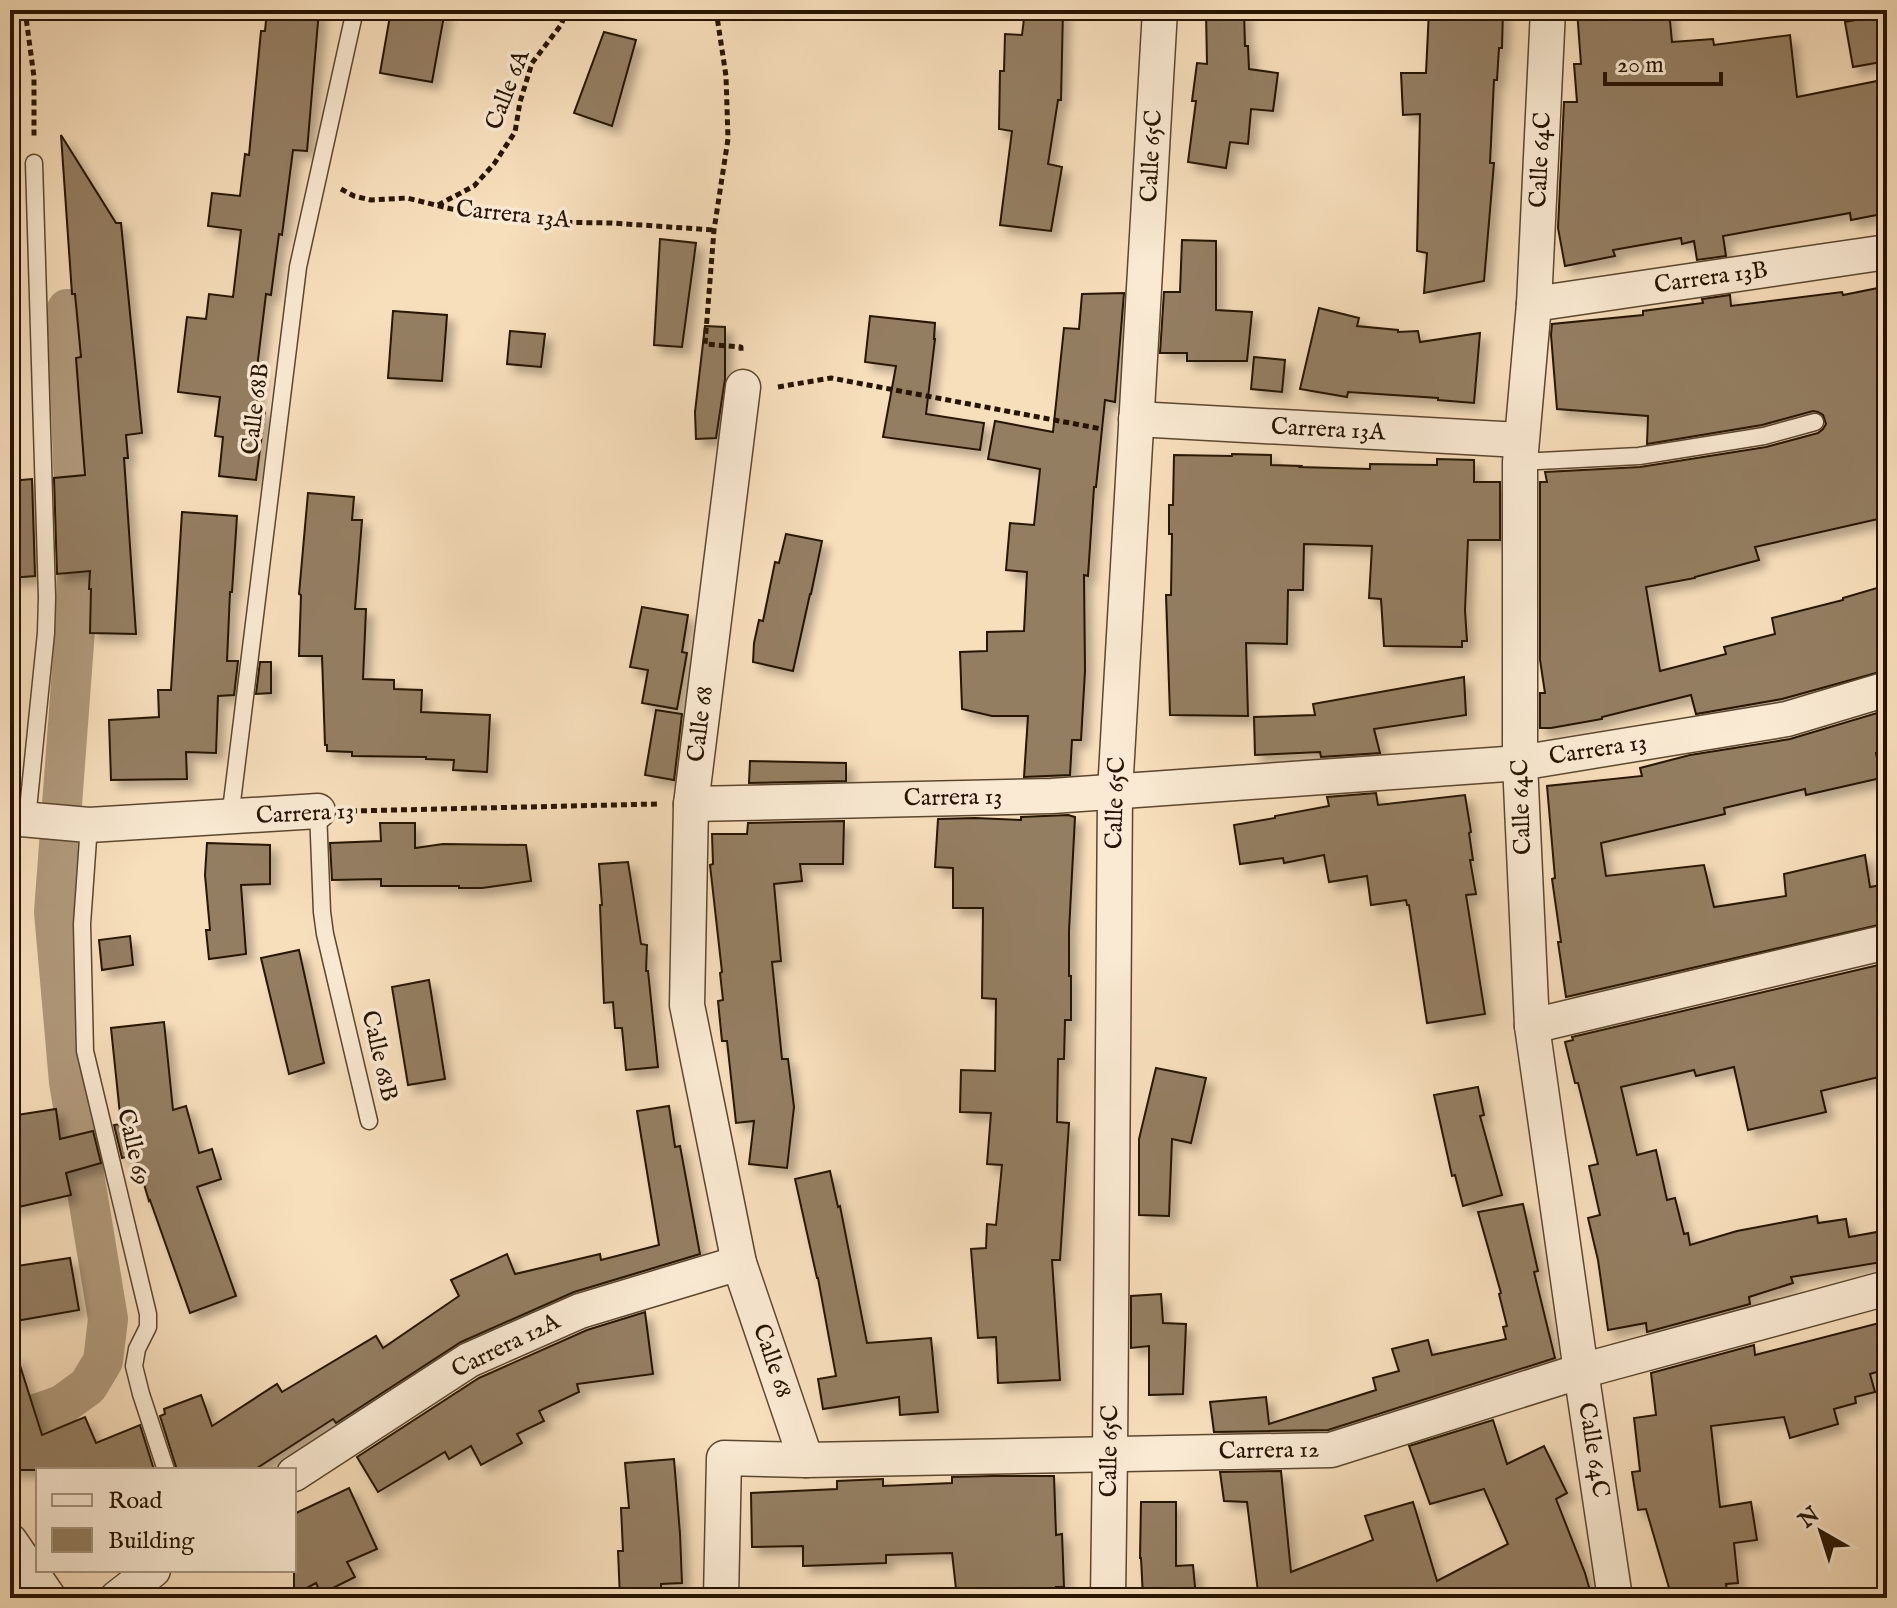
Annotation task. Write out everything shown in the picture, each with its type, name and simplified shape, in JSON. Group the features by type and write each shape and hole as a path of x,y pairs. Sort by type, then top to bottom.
{"street":[{"name":"Calle 65C","path":"1108,1598 1115,792 1160,10"},
{"name":"Calle 64C","path":"1548,10 1534,304 1520,451 1520,763 1532,1026 1615,1598"},
{"name":"Carrera 13B","path":"1534,304 1887,252"},
{"name":"Calle 68","path":"743,387 691,804 687,1005 739,1263 806,1460"},
{"name":"Carrera 13A","path":"1135,427 1520,451"},
{"name":"Carrera 13","path":"691,804 1052,796 1520,763 1787,719 1887,689"},
{"name":"Carrera 13","path":"25,819 83,824 318,811"},
{"path":"1532,1026 1887,942"},
{"name":"Carrera 12A","path":"296,1473 469,1360 580,1311 739,1263"},
{"name":"Carrera 12","path":"721,1598 724,1458 806,1460 1331,1450 1581,1371 1887,1288"},
{"path":"10,1541 49,1598"},
{"path":"117,1598 150,1572"}],"lane":[{"name":"Calle 68B","path":"230,818 298,267 355,10"},
{"path":"25,819 46,621 34,163"},
{"name":"Carrera 13A","path":"1520,451 1639,456 1764,436 1815,422"},
{"name":"Calle 68B","path":"318,811 325,934 369,1121"},
{"name":"Calle 69","path":"83,824 85,1051 148,1314 148,1327 137,1349 134,1366 165,1468"}],"path":[{"path":"25,10 34,77 34,163"},
{"name":"Calle 6A","path":"437,206 474,186 494,164 515,132 532,63 561,25 567,10"},
{"path":"716,10 726,76 728,139 714,230 705,344 741,347 743,387 781,387 831,378 1135,427"},
{"name":"Carrera 13A","path":"318,178 354,196 371,200 407,198 468,213 542,222 714,230"},
{"name":"Carrera 13","path":"318,811 691,804"}],"building":[{"path":"267,10 319,10 307,151 293,150 271,295 266,294 257,368 261,368 256,410 265,411 256,480 219,476 223,437 215,436 220,397 178,392 187,317 206,319 209,294 233,297 241,230 208,226 212,193 240,196 245,154 249,155 261,31 265,31"},
{"path":"391,10 445,10 432,82 380,73"},
{"path":"1025,10 1063,10 1061,100 1058,100 1048,164 1062,167 1051,231 1000,225 1012,131 999,129 1000,71 1004,71 1005,34 1022,35"},
{"path":"1429,10 1503,10 1502,48 1499,48 1497,80 1494,80 1490,163 1494,163 1484,281 1424,293 1427,253 1417,251 1420,114 1403,115 1401,73 1426,73"},
{"path":"1577,10 1669,10 1672,42 1713,39 1714,45 1790,35 1797,97 1877,81 1887,136 1887,213 1851,220 1850,213 1723,236 1726,256 1697,260 1694,241 1682,244 1681,238 1613,250 1615,256 1565,266 1558,228 1564,102 1577,102 1574,64 1581,64"},
{"path":"1244,11 1249,69 1278,73 1273,111 1251,109 1248,144 1230,142 1226,168 1188,162 1196,101 1192,101 1197,63 1207,64 1206,12"},
{"path":"1887,14 1887,61 1853,67 1845,22"},
{"path":"604,32 636,40 612,126 574,113"},
{"path":"61,135 116,223 121,223 142,433 126,435 128,458 124,458 136,634 90,633 90,571 57,574 54,478 85,475 76,358 81,357 75,294 72,294"},
{"path":"660,239 696,243 682,347 654,345"},
{"path":"1182,240 1216,241 1216,310 1252,312 1247,361 1187,361 1187,353 1160,353 1164,292 1180,292"},
{"path":"1883,287 1884,291 1887,290 1887,517 1755,547 1759,560 1695,578 1646,587 1660,671 1726,654 1724,647 1775,634 1772,618 1887,585 1887,670 1782,699 1696,714 1691,695 1602,719 1540,728 1540,693 1545,693 1540,660 1540,482 1547,482 1545,472 1640,467 1766,447 1818,433 1826,424 1823,415 1813,411 1762,425 1647,444 1648,416 1557,409 1552,324 1643,315 1643,311 1703,303 1702,299 1730,295 1731,306 1842,292 1843,295"},
{"path":"1124,293 1115,402 1105,400 1094,487 1088,576 1084,575 1085,671 1081,740 1072,740 1070,775 1024,777 1028,716 992,716 962,709 960,652 987,651 987,632 1024,631 1027,572 1006,570 1010,523 1034,525 1040,469 988,459 995,421 1053,432 1064,328 1079,329 1082,294"},
{"path":"1319,308 1359,318 1357,326 1398,332 1418,331 1420,342 1480,333 1474,403 1348,392 1347,397 1300,389"},
{"path":"393,311 447,315 442,381 388,378"},
{"path":"870,316 935,323 926,414 984,423 980,450 883,437 896,366 865,362"},
{"path":"705,326 725,327 725,379 716,438 696,439 695,412"},
{"path":"510,331 545,334 541,367 507,364"},
{"path":"1254,357 1285,360 1282,392 1251,389"},
{"path":"1174,455 1271,455 1271,465 1370,469 1370,464 1437,465 1437,459 1474,460 1474,482 1500,482 1500,540 1468,540 1467,641 1462,641 1462,647 1384,646 1381,599 1369,598 1372,546 1304,544 1303,590 1288,590 1287,644 1246,643 1248,716 1170,715 1166,595 1171,595 1169,505 1173,505"},
{"path":"32,479 35,576 10,578 10,481"},
{"path":"308,493 354,497 352,520 362,520 355,609 366,609 363,679 394,680 394,689 422,690 421,712 490,715 487,772 453,770 454,760 352,756 352,752 327,751 322,656 299,656 299,594"},
{"path":"182,512 237,516 227,661 238,661 234,695 218,696 216,753 186,752 187,779 111,780 109,720 159,717 158,690 171,690"},
{"path":"786,534 822,541 793,671 753,662 759,620 763,621 775,562 779,563"},
{"path":"642,607 688,615 682,652 687,653 677,709 642,703 648,670 630,667"},
{"path":"260,662 271,662 271,693 256,694"},
{"path":"1464,677 1466,715 1374,729 1380,753 1321,757 1320,752 1255,755 1254,717 1315,715 1313,704"},
{"path":"656,710 682,714 674,780 645,775"},
{"path":"1887,710 1887,751 1876,753 1881,778 1806,795 1805,789 1724,808 1725,814 1601,843 1606,876 1704,865 1714,907 1786,896 1784,874 1865,855 1870,887 1887,884 1887,923 1566,997 1552,879 1555,878 1547,786 1642,776 1640,768 1690,755 1790,739"},
{"path":"750,761 846,763 846,781 749,783"},
{"path":"1376,793 1378,805 1465,795 1476,894 1466,895 1485,1014 1427,1023 1409,905 1406,900 1371,905 1367,876 1329,882 1324,855 1284,863 1283,858 1240,864 1234,825 1329,806 1327,797"},
{"path":"1021,817 1075,817 1069,931 1071,1020 1065,1020 1064,1059 1058,1059 1057,1122 1069,1123 1060,1260 1052,1260 1060,1380 998,1383 996,1337 978,1338 971,1249 986,1248 987,1224 996,1225 1002,1165 987,1164 991,1113 960,1112 961,1070 995,1071 996,999 982,998 983,908 953,908 953,868 935,867 938,819 1021,820"},
{"path":"844,821 843,864 800,864 802,881 774,884 781,961 772,962 782,1059 788,1059 794,1107 787,1168 749,1164 754,1121 736,1123 727,1041 722,1041 718,1001 723,1000 722,972 710,865 713,864 712,834 747,834 748,823"},
{"path":"380,823 415,823 415,848 443,844 526,845 531,881 459,888 381,886 381,879 332,880 330,843 381,841"},
{"path":"207,843 270,845 270,884 241,885 246,954 209,959 205,875"},
{"path":"628,862 641,944 647,945 646,971 658,1067 626,1070 622,1028 615,1028 613,1002 604,1003 599,864"},
{"path":"130,936 133,965 102,970 99,940"},
{"path":"299,950 324,1063 289,1074 261,958"},
{"path":"1887,963 1887,1075 1821,1091 1826,1112 1748,1130 1734,1067 1696,1076 1694,1070 1621,1087 1637,1155 1656,1150 1667,1200 1675,1198 1690,1245 1737,1231 1817,1216 1818,1223 1846,1219 1849,1237 1877,1232 1882,1262 1791,1277 1793,1283 1749,1297 1750,1304 1647,1332 1646,1323 1608,1330 1598,1260 1588,1218 1600,1215 1589,1166 1598,1164 1565,1042 1573,1040 1572,1037"},
{"path":"429,980 445,1079 408,1085 392,987"},
{"path":"164,1022 173,1110 186,1106 199,1153 212,1149 221,1179 197,1187 236,1296 190,1313 135,1154 122,1158 114,1125 121,1124 111,1028"},
{"path":"1156,1068 1206,1078 1191,1143 1172,1139 1169,1216 1139,1215 1139,1139"},
{"path":"1478,1087 1484,1115 1480,1116 1502,1195 1463,1206 1455,1175 1452,1176 1434,1095"},
{"path":"669,1106 675,1147 680,1146 700,1254 574,1292 461,1342 336,1423 333,1419 257,1468 176,1468 160,1416 165,1414 164,1409 201,1395 212,1426 277,1384 282,1392 376,1336 383,1348 459,1296 451,1280 507,1254 515,1274 600,1254 601,1260 659,1245 637,1111"},
{"path":"56,1109 60,1139 93,1131 101,1163 66,1173 71,1195 10,1209 10,1116"},
{"path":"830,1171 840,1206 867,1343 931,1338 938,1412 900,1415 899,1397 823,1409 818,1379 836,1376 795,1179"},
{"path":"1523,1204 1538,1271 1534,1272 1555,1358 1328,1430 1214,1432 1210,1402 1266,1397 1269,1424 1376,1390 1373,1378 1399,1371 1392,1349 1428,1340 1432,1355 1506,1339 1501,1293 1478,1212"},
{"path":"70,1258 79,1310 10,1322 10,1267"},
{"path":"1161,1294 1163,1323 1186,1324 1183,1394 1149,1395 1149,1346 1131,1348 1131,1296"},
{"path":"645,1312 653,1374 577,1384 579,1392 539,1411 544,1421 517,1434 522,1443 481,1465 471,1446 449,1459 445,1452 378,1492 357,1457 479,1378 587,1330"},
{"path":"1887,1321 1887,1369 1870,1374 1875,1392 1855,1397 1856,1403 1834,1409 1838,1424 1790,1438 1784,1417 1711,1426 1720,1507 1751,1502 1757,1540 1734,1543 1738,1583 1726,1584 1728,1598 1672,1598 1646,1509 1638,1510 1632,1472 1640,1471 1634,1418 1656,1415 1651,1373 1754,1345 1755,1355"},
{"path":"17,1356 42,1435 85,1417 96,1443 140,1425 153,1468 10,1470 10,1357"},
{"path":"1493,1420 1507,1464 1544,1446 1567,1493 1556,1499 1592,1598 1293,1598 1291,1588 1258,1592 1247,1502 1224,1501 1220,1472 1281,1471 1291,1572 1373,1540 1365,1516 1413,1502 1437,1581 1508,1544 1484,1489 1430,1504 1409,1446"},
{"path":"674,1459 682,1583 661,1584 661,1598 620,1598 618,1551 623,1551 621,1508 629,1508 625,1463"},
{"path":"1054,1476 1056,1535 1062,1534 1064,1587 1056,1587 1057,1598 957,1598 952,1553 886,1555 886,1563 803,1566 803,1546 752,1547 751,1493 837,1489 837,1481 883,1479 883,1486 952,1483 952,1477"},
{"path":"349,1488 377,1549 347,1562 355,1577 321,1594 316,1583 294,1595 296,1513"},
{"path":"1141,1502 1176,1502 1176,1566 1193,1565 1196,1598 1143,1598"}],"waterway":[{"path":"10,1423 62,1405 88,1386 103,1361 108,1319 69,1082 54,912 75,630 77,563 67,309"}]}
